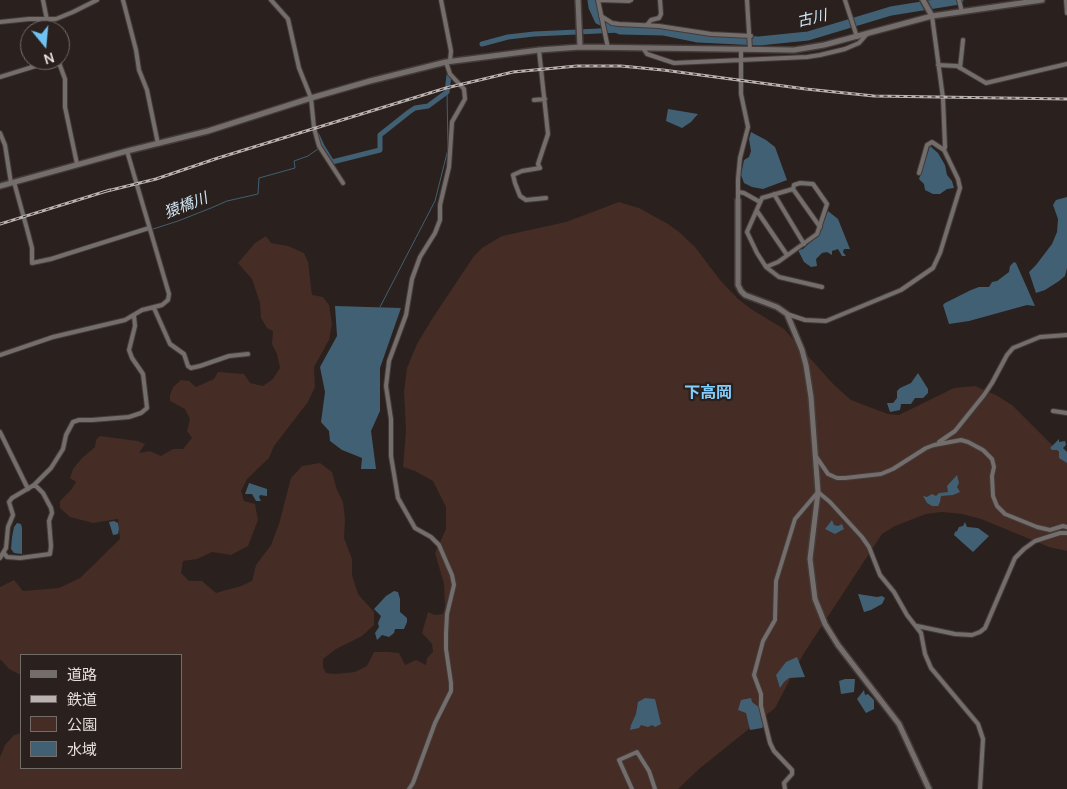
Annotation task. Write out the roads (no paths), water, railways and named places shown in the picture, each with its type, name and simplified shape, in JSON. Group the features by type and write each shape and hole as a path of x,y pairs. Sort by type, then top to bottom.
{"street":[{"path":"43,0 47,20"},
{"path":"0,22 29,19 47,20 64,16 97,0"},
{"path":"124,0 139,70 147,90 158,144"},
{"path":"271,0 288,19 299,68 311,98 314,128 320,147 343,183"},
{"path":"409,789 413,783 435,723 451,691 446,634 447,614 454,585 452,575 439,545 415,528 398,498 391,456 391,419 386,386 390,361 406,315 412,279 420,257 440,220 440,205 449,167 452,122 465,99 464,89 450,74 448,62 451,51 441,0"},
{"path":"578,0 580,47"},
{"path":"608,48 598,0 631,0"},
{"path":"647,25 651,20 659,18 661,14 660,0"},
{"path":"747,0 751,37 750,47"},
{"path":"845,0 857,36"},
{"path":"0,186 76,164 241,122 311,98 448,62 539,50 580,47 741,49 750,47 794,50 867,34 932,16 1042,0"},
{"path":"1066,0 1067,12"},
{"path":"741,49 741,98 747,116 748,127 740,158 738,179 738,285 746,295 777,307 787,314 805,320 826,321 901,290 933,268 940,253 960,188 958,179 944,150 943,98 932,16 923,1"},
{"path":"959,2 962,12"},
{"path":"602,17 612,23 619,24 647,25 711,34 751,37"},
{"path":"643,48 647,54 674,63 741,61 820,55 859,43 867,34"},
{"path":"960,68 963,40"},
{"path":"539,50 548,134 538,164 540,168 513,174 514,183 520,196 526,200 546,198"},
{"path":"938,65 957,66 986,83 1067,64"},
{"path":"0,77 23,70"},
{"path":"61,70 65,79 65,107 76,164"},
{"path":"534,100 545,99"},
{"path":"0,132 12,182 30,242 32,263 149,229"},
{"path":"919,173 929,143 932,142 944,150"},
{"path":"0,355 53,337 125,320 142,310 162,305 168,300 169,294 127,151"},
{"path":"766,267 778,262 817,234 826,204 813,184 800,183 794,185 793,189 762,198 747,232 756,253 766,267 779,277 822,287"},
{"path":"793,189 820,226"},
{"path":"739,192 760,202"},
{"path":"774,194 804,244"},
{"path":"757,211 787,255"},
{"path":"154,308 170,344 184,354 188,366 191,368 229,356 248,354"},
{"path":"787,314 802,350 811,397 818,492 810,559 813,591 819,610 838,645 899,724 929,789"},
{"path":"0,558 4,554 8,527 13,514 9,502 12,498 35,485 51,468 63,448 66,435 73,422 129,417 141,413 147,408 143,374 129,350 135,326 134,316"},
{"path":"815,455 828,474 837,478 881,474 893,469 926,448 945,440 955,431 988,389 1007,355 1014,348 1040,337 1067,335"},
{"path":"1053,411 1067,413"},
{"path":"0,432 28,488"},
{"path":"934,444 961,440 968,442 989,455 994,467 992,476 993,496 997,506 1004,514 1050,530 1062,526 1067,527"},
{"path":"4,554 7,557 20,558 50,554 49,521 52,513 51,508 35,485"},
{"path":"818,492 830,502 869,547 880,575 921,632 925,654 931,668 972,716 981,731 983,740 980,789"},
{"path":"785,789 784,783 792,774 792,770 774,751 770,743 761,706 761,694 754,675 763,641 775,620 776,581 795,519 818,492"},
{"path":"917,626 955,634 972,635 980,632 985,628 1015,558 1035,541 1060,533 1067,533"},
{"path":"632,789 619,760 638,752 649,771 655,789"}],"water":[{"path":"668,109 698,114 682,128 666,121"},
{"path":"751,132 775,147 787,180 763,189 744,183 741,175 744,160 749,157 751,151 749,139"},
{"path":"930,146 938,153 945,165 947,175 952,181 954,188 947,189 940,194 933,194 925,190 924,184 919,179"},
{"path":"1067,197 1067,268 1065,276 1045,290 1036,293 1029,272 1052,244 1057,232 1058,219 1053,205 1056,200"},
{"path":"828,211 838,219 850,249 844,249 843,252 846,256 842,256 838,249 832,251 832,255 827,252 822,253 816,259 817,266 811,267 804,262 798,250 803,249 819,234"},
{"path":"1014,262 1035,306 1027,305 969,321 949,324 943,305 945,303 979,287 989,287 992,282 997,281 1009,272 1010,266"},
{"path":"335,306 401,308 380,368 380,411 371,431 376,469 361,469 362,458 342,450 330,441 329,431 321,422 325,392 320,367 337,336"},
{"path":"918,373 928,389 928,393 923,398 915,398 911,404 901,404 900,410 890,412 887,403 893,403 897,398 897,391 911,383"},
{"path":"1059,439 1059,442 1065,441 1066,445 1063,448 1067,452 1067,463 1059,458 1057,450 1050,448"},
{"path":"957,475 959,483 957,487 960,492 941,496 938,506 932,506 927,503 923,496 927,497 932,494 936,496 939,493 948,492 947,486"},
{"path":"249,483 267,489 267,496 260,495 261,501 256,501 252,494 245,494"},
{"path":"832,520 834,525 842,524 844,529 835,534 825,529"},
{"path":"114,521 118,523 119,529 118,534 113,535 109,522"},
{"path":"965,522 967,527 978,528 989,536 973,552 954,535"},
{"path":"17,523 21,524 22,528 22,554 14,553 11,549 14,527"},
{"path":"394,591 398,592 400,612 407,618 407,622 404,629 395,629 394,633 389,637 382,635 377,640 375,633 379,627 378,623 381,616 374,609 386,596"},
{"path":"858,594 882,596 885,598 882,604 864,612"},
{"path":"797,657 805,677 789,678 780,688 776,675 786,662"},
{"path":"855,679 854,692 841,694 839,681"},
{"path":"864,690 865,695 868,694 874,700 874,709 866,713 857,699"},
{"path":"645,698 655,699 661,724 655,727 652,725 648,727 641,725 639,728 630,730 638,702"},
{"path":"751,698 752,702 760,708 764,725 762,728 750,730 746,713 738,710 741,700"}],"waterway":[{"name":"古川","path":"592,0 599,20 620,30 664,31 698,38 759,41 808,36 891,11 959,0"},
{"path":"482,44 508,37 534,34 620,30"},
{"path":"317,135 332,162 380,150 380,135 415,108 428,106 447,92 449,75"},
{"path":"380,307 435,201 448,149 447,92"},
{"name":"猿橋川","path":"150,230 227,201 258,194 259,178 295,168 294,161 308,156 318,149"}],"railway":[{"path":"103,192 156,179 446,88 513,72 577,66 621,66 874,96 1067,99"},
{"path":"0,224 110,190"}],"district":[{"name":"下高岡","path":"708,394"}]}
